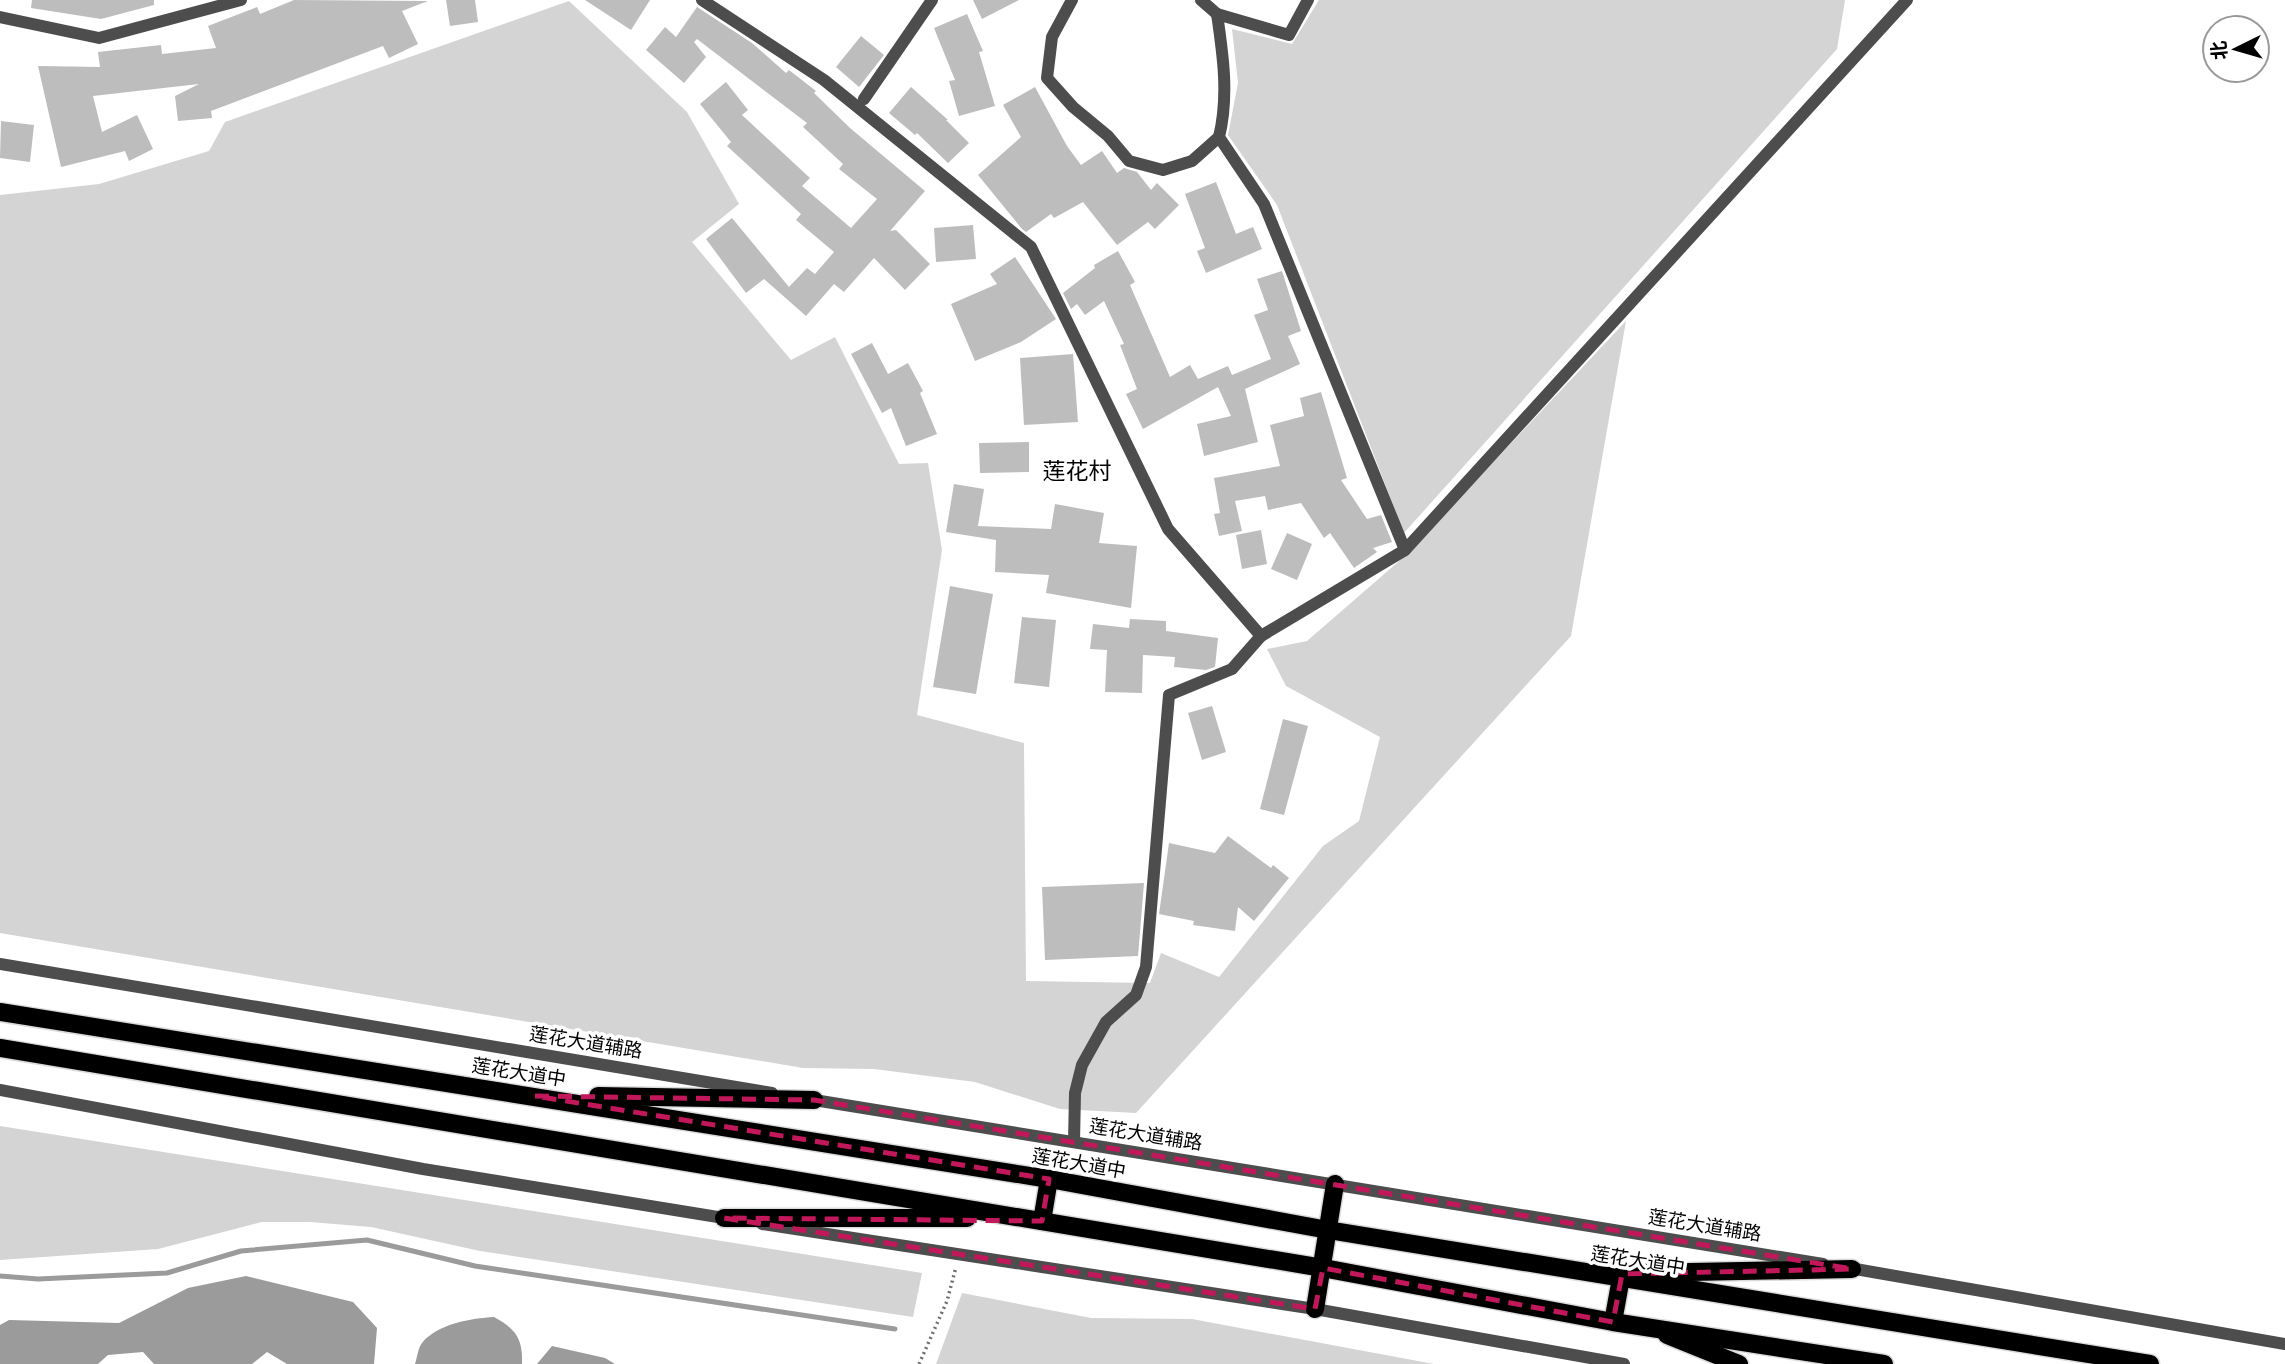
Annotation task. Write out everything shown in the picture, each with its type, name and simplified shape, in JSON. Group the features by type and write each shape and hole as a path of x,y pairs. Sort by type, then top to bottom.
{"main road":[{"name":"莲花大道中","path":"0,1012 1049,1179 1328,1230 2150,1364"},
{"path":"0,1048 1323,1268 1613,1321 1884,1364"},
{"path":"535,1096 814,1100"},
{"path":"1042,1221 1049,1179"},
{"path":"1315,1309 1335,1184"},
{"path":"724,1218 1020,1218"},
{"path":"1595,1274 1852,1269"},
{"path":"1613,1321 1621,1278"},
{"path":"1634,1323 1739,1364"}],"street":[{"path":"0,17 99,37 241,0"},
{"path":"702,0 824,80 1031,247 1168,529 1261,636"},
{"path":"864,99 932,0"},
{"path":"1072,0 1052,37 1047,78 1073,107 1108,136 1129,161 1163,170 1192,161 1219,138 1225,111 1223,51 1217,14"},
{"path":"1201,0 1217,14 1289,35 1308,0"},
{"path":"1074,1142 1075,1093 1082,1065 1106,1022 1136,995 1146,967 1169,695 1233,670 1261,636 1405,550 1907,0"},
{"path":"1219,138 1264,204 1405,550"},
{"name":"莲花大道辅路","path":"0,964 1852,1269 2285,1344"},
{"path":"0,1090 423,1169 1315,1309 1624,1364"}],"path":[{"path":"919,1364 947,1301 959,1255"}],"highlighted area":[{"path":"535,1096 814,1100 1852,1269 1622,1274 1613,1322 1323,1268 1315,1309 724,1218 1042,1221 1049,1179"}],"shaded area":[{"path":"1319,0 1845,0 1837,49 1404,533 1277,205 1228,135 1238,83 1232,29 1292,44"},
{"path":"569,1 687,112 739,204 692,242 791,360 835,337 899,464 928,463 942,550 917,715 1024,743 1026,981 1150,983 1161,953 1219,977 1323,846 1359,821 1380,737 1286,686 1267,649 1307,641 1405,556 1626,321 1571,636 1136,1113 1060,1109 975,1082 874,1069 803,1068 0,933 0,195 99,184 209,151 225,122"},
{"path":"0,1126 922,1273 913,1317 480,1251 371,1227 310,1222 262,1222 158,1249 0,1260"},
{"path":"246,1276 353,1302 377,1328 374,1364 287,1364 267,1352 252,1364 154,1364 143,1352 108,1355 98,1364 0,1364 0,1325 9,1320 119,1323 188,1288"},
{"path":"962,1293 1091,1318 1192,1319 1434,1364 936,1364"},
{"path":"494,1317 517,1336 522,1364 415,1364 421,1345 436,1331 466,1321"},
{"path":"552,1346 605,1358 615,1364 537,1364"}],"building":[{"path":"32,0 154,0 154,5 101,19 31,8"},
{"path":"294,0 428,1 402,11 418,44 389,58 383,46 211,111 212,118 178,121 175,96 199,84 93,96 102,132 137,115 153,149 129,161 125,151 61,167 38,66 100,67 98,52 161,45 162,54 216,48 208,26 257,7 260,14"},
{"path":"446,0 475,0 478,22 450,26"},
{"path":"585,0 650,0 631,30"},
{"path":"973,0 1019,0 982,19"},
{"path":"697,7 752,43 786,73 789,70 816,91 814,93 850,128 925,191 890,231 896,230 930,264 905,290 874,258 844,292 834,284 806,316 764,279 746,293 706,239 732,218 789,287 807,268 815,274 834,252 796,220 801,214 727,146 731,142 700,104 726,82 748,110 742,115 810,178 802,186 851,228 877,199 839,169 843,164 803,127 807,123 697,39 694,42 706,57 684,83 646,50 665,27 676,37"},
{"path":"967,14 983,51 979,52 995,106 959,116 949,81 955,80 934,28"},
{"path":"861,36 884,55 859,87 836,67"},
{"path":"911,87 969,143 948,163 917,133 915,135 889,113"},
{"path":"1035,87 1067,146 1081,165 1102,151 1117,173 1124,168 1137,172 1151,190 1157,183 1179,205 1155,229 1148,222 1117,245 1083,202 1054,218 1051,214 1026,232 1022,229 978,175 1021,137 1003,105"},
{"path":"1,121 34,125 30,162 0,158"},
{"path":"1216,182 1236,234 1253,227 1262,249 1206,273 1197,251 1205,248 1185,194"},
{"path":"973,225 976,259 936,262 934,228"},
{"path":"1118,251 1135,282 1130,285 1170,377 1190,365 1198,379 1228,366 1232,375 1271,359 1254,315 1268,310 1257,279 1282,271 1301,331 1288,336 1300,364 1245,389 1258,442 1204,456 1197,424 1231,416 1218,387 1143,429 1126,394 1137,389 1120,345 1124,344 1104,301 1085,315 1077,304 1071,309 1063,293 1095,268 1094,265"},
{"path":"1015,257 1056,319 1021,342 975,361 951,304 997,284 990,274"},
{"path":"872,343 888,374 908,363 923,391 920,393 937,434 906,446 891,408 882,413 851,354"},
{"path":"1073,354 1078,422 1024,425 1020,358"},
{"path":"1321,392 1347,478 1341,480 1367,519 1381,515 1392,542 1373,548 1377,552 1354,568 1330,533 1324,538 1301,503 1268,510 1265,496 1235,501 1242,531 1219,536 1214,514 1220,513 1214,478 1280,466 1270,425 1304,416 1300,398"},
{"path":"1029,442 1029,472 980,473 979,443"},
{"path":"954,484 984,489 978,526 1051,529 1055,504 1104,513 1099,543 1137,546 1131,608 1046,593 1049,575 995,572 996,540 946,532"},
{"path":"1261,530 1267,564 1242,569 1236,535"},
{"path":"1287,533 1312,544 1297,580 1271,569"},
{"path":"950,586 993,594 976,694 933,687"},
{"path":"1022,617 1056,620 1049,687 1014,683"},
{"path":"1130,619 1166,621 1166,631 1218,638 1215,667 1206,670 1174,667 1175,657 1143,655 1142,693 1105,692 1107,650 1090,649 1093,624 1129,628"},
{"path":"1212,706 1226,752 1202,760 1188,713"},
{"path":"1283,719 1308,726 1284,815 1260,809"},
{"path":"1228,836 1289,878 1254,921 1238,907 1235,931 1193,925 1194,921 1159,914 1169,843 1215,853"},
{"path":"1144,883 1138,956 1045,960 1042,887"}],"waterway":[{"path":"0,1276 38,1279 167,1273 241,1251 367,1240 475,1266 895,1329"}],"district":[{"name":"莲花村","path":"1077,470"}]}
